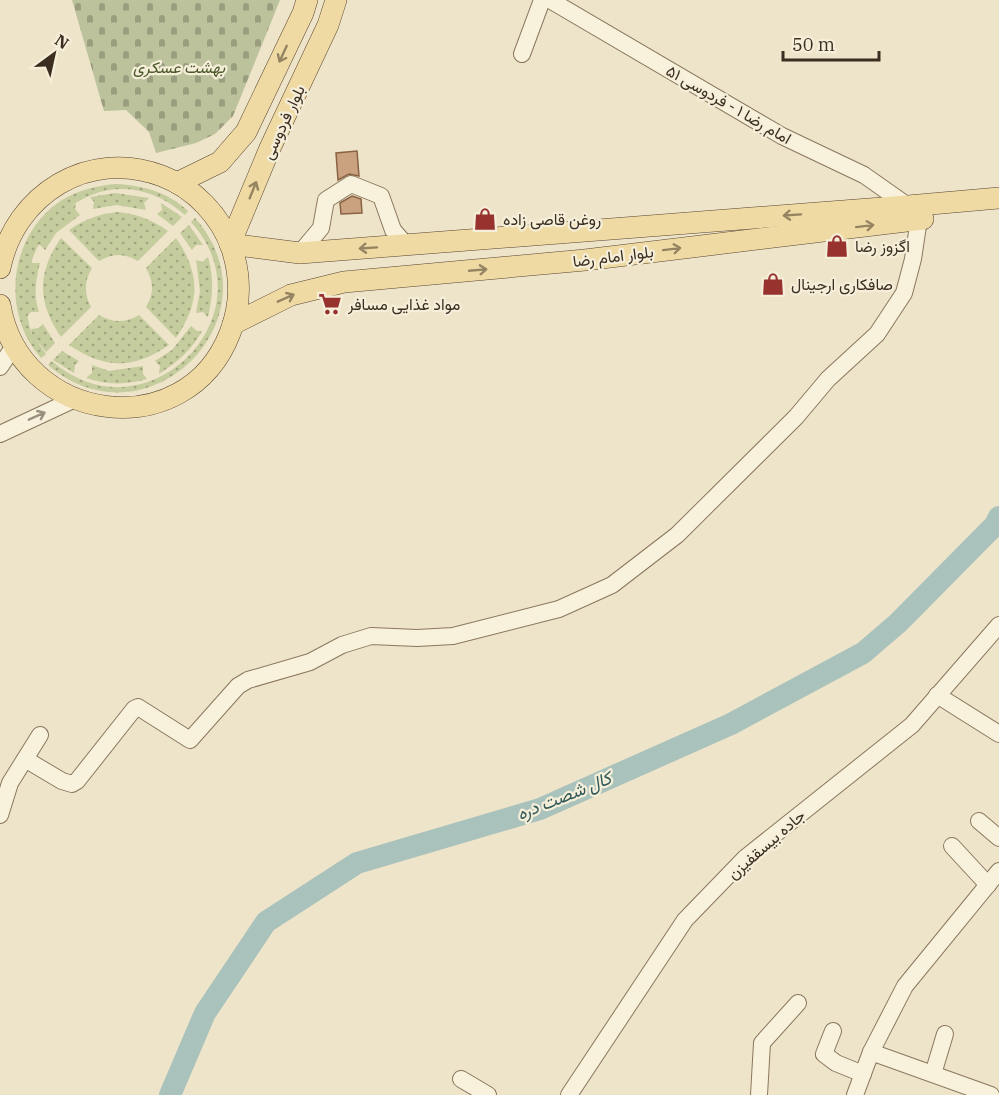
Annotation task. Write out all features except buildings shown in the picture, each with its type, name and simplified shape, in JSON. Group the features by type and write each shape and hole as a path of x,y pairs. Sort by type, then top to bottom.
{"main road":[{"name":"بلوار فردوسی","path":"177,183 220,162 246,132 303,13 307,0"},
{"name":"بلوار فردوسی","path":"230,244 270,148 328,25 336,0"},
{"path":"0,268 5,240 23,215 39,197 52,187 82,173 131,168 177,183 191,192 214,215 230,244 237,267 239,292 233,324 224,346 210,367 185,388 171,396 140,406 123,408 107,407 75,399 46,383 23,360 7,336 0,305"},
{"name":"بلوار امام رضا","path":"233,324 291,295 344,282 585,260 998,201"},
{"name":"بلوار امام رضا","path":"230,244 300,253 582,232 914,213"},
{"path":"582,232 585,260"}],"street":[{"path":"522,54 542,0"},
{"name":"امام رضا ۱ - فردوسی ۵۱","path":"550,0 782,136 864,175 914,213"},
{"path":"300,253 321,228 326,201 351,184 381,196 393,230 406,245"},
{"path":"25,759 62,781 72,784 77,781 134,709 138,707 190,740 238,686 248,680 310,662 342,645 371,636 417,638 453,636 559,609 612,585 677,535 796,417 828,379 877,334 904,293 913,259 914,213"},
{"path":"0,367 7,336"},
{"path":"0,434 75,399"},
{"name":"جاده بیسقفیزن","path":"568,1095 685,920 745,858 912,725 997,630"},
{"path":"937,695 999,734"},
{"path":"0,815 5,780 25,759 40,735"},
{"path":"979,821 999,838"},
{"path":"952,846 988,885"},
{"path":"855,1095 871,1052 905,986 999,871"},
{"path":"759,1095 762,1043 798,1003"},
{"path":"833,1031 824,1054 836,1063 863,1074"},
{"path":"933,1074 945,1034"},
{"path":"871,1052 993,1095 999,1082"},
{"path":"461,1078 488,1095"}],"green space":[{"name":"بهشت عسکری","path":"72,0 280,0 233,116 215,134 196,143 156,153 149,132 126,110 104,111"},
{"path":"115,184 145,188 163,194 188,211 185,215 154,195 122,189 92,195 66,210 45,234 31,264 26,298 31,329 39,328 43,324 55,343 46,352 34,337 46,354 41,358 28,339 20,319 16,297 16,274 21,253 31,233 44,215 62,200 94,187"},
{"path":"115,193 149,198 144,203 146,210 116,205 93,209 94,202 90,197"},
{"path":"76,203 75,209 80,215 56,233 45,250 40,245 32,246 51,222"},
{"path":"161,203 182,217 173,226 157,214 162,210"},
{"path":"118,212 144,218 168,231 138,261 128,256 118,255 99,261 69,230 92,218"},
{"path":"195,218 218,256 223,294 213,330 192,360 161,382 125,392 87,387 48,365 52,361 88,382 125,387 159,377 188,357 208,328 218,294 213,258 191,222"},
{"path":"189,225 203,245 196,245 192,250 180,233"},
{"path":"61,238 92,268 87,278 86,288 91,307 61,337 48,312 43,288 48,263"},
{"path":"176,238 190,263 194,288 190,312 176,338 146,307 152,288 146,268"},
{"path":"208,257 212,287 208,317 203,312 196,313 200,291 196,260 202,262"},
{"path":"27,258 33,263 40,263 36,281 39,312 31,312 26,317 22,284"},
{"path":"99,315 109,320 119,321 129,320 139,315 169,345 143,359 119,363 95,359 69,345"},
{"path":"191,326 197,331 202,331 194,344 184,355 159,374 160,366 155,361 172,350"},
{"path":"62,351 79,361 75,365 74,373 53,360"},
{"path":"92,365 109,371 143,366 143,374 147,379 116,383 86,378 92,373"}],"waterway":[{"name":"کال شصت دره","path":"170,1095 205,1013 266,922 357,863 540,809 731,724 863,653 898,623 995,525 999,517"}],"place":[{"name":"روغن قاصی زاده","path":"485,219"},
{"name":"اگزوز رضا","path":"837,246"},
{"name":"صافکاری ارجینال","path":"773,284"},
{"name":"مواد غذایی مسافر","path":"330,304"}]}
